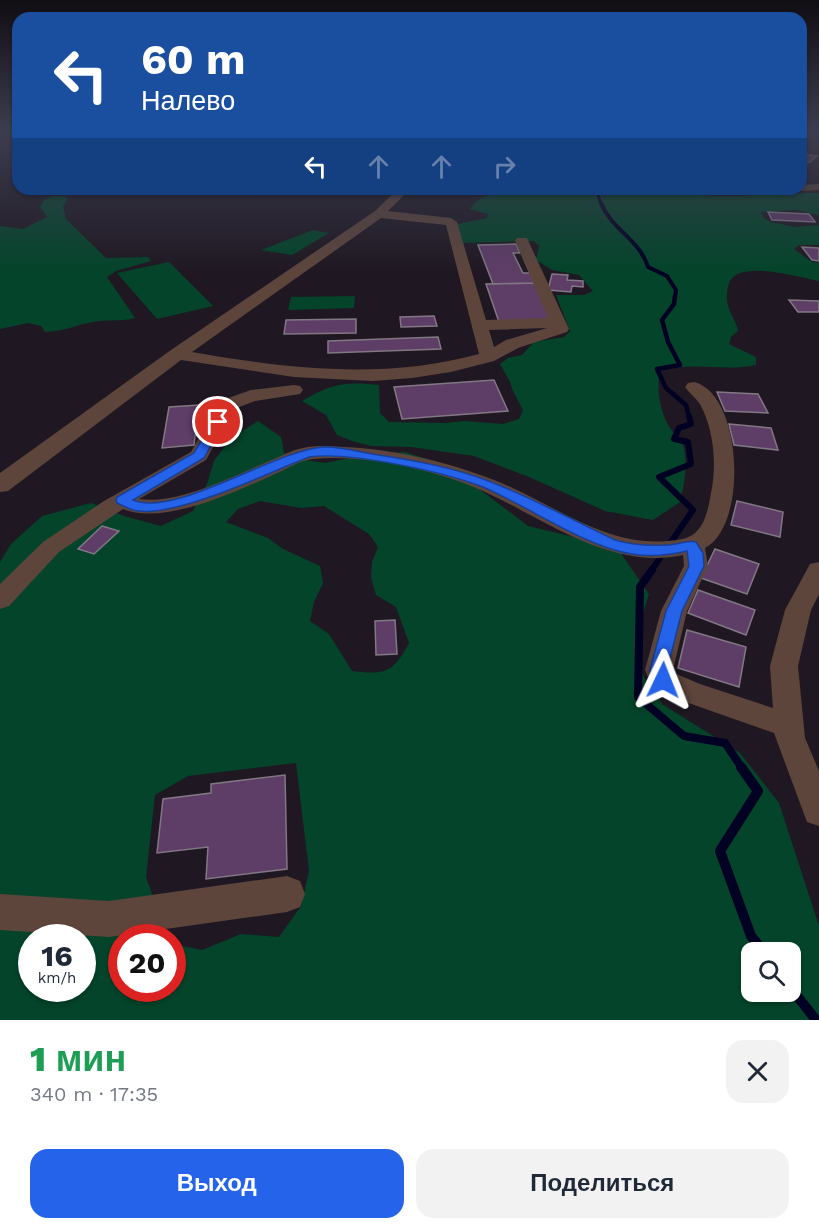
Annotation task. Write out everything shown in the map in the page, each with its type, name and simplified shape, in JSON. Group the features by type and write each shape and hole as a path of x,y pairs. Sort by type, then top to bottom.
{"lane":[{"path":"2,481 177,354 379,214 398,195"},
{"path":"379,214 450,222 488,357"},
{"path":"177,354 221,363 309,372 373,375 462,366 488,357 512,344 561,329 522,242"},
{"path":"479,325 558,323"},
{"path":"122,500 139,507 160,507 195,497 306,453 325,451 416,464 486,484 610,543 634,550 669,550 691,545 706,536 720,506 724,483 723,447 708,402 694,387"},
{"path":"0,600 51,547 122,500 199,456 227,405 251,396 294,390"},
{"path":"691,545 695,553 696,566 674,611 659,670 663,680 690,692 790,726"},
{"path":"819,570 798,610 784,666 790,738 819,811"},
{"path":"0,912 109,920 287,894"}],"green space":[{"path":"819,193 819,215 796,210 761,212 764,218 771,222 795,227 819,225 819,245 799,245 794,249 812,262 819,263 819,281 774,272 750,271 740,273 732,278 729,284 727,301 738,331 731,337 729,344 756,357 756,365 684,367 660,371 659,394 662,410 668,424 684,447 685,471 680,502 653,520 605,511 529,477 474,456 411,447 371,446 352,441 337,435 326,415 302,401 330,387 367,384 379,385 380,413 389,422 464,421 503,424 519,419 523,410 500,364 508,358 522,355 534,342 564,337 570,331 556,295 584,295 593,291 579,275 552,270 536,260 539,246 534,241 459,243 455,228 458,224 487,218 488,214 470,209 485,196 723,196"},
{"path":"52,196 64,196 67,199 63,207 66,219 106,258 148,257 151,261 116,271 107,277 135,318 97,321 45,332 41,326 28,323 0,329 0,226 23,229 47,217 40,207 44,200"},
{"path":"313,230 329,233 292,255 261,250"},
{"path":"169,262 213,306 157,319 117,273"},
{"path":"355,296 354,308 288,310 291,297"},
{"path":"258,421 281,437 285,457 325,463 364,455 405,452 439,463 470,482 528,526 574,537 620,552 649,594 639,626 635,663 662,704 740,753 779,803 819,926 819,1020 0,1020 0,562 11,544 42,516 91,503 124,516 161,526 193,511 207,484 214,461 231,438","holes":["260,501 301,508 324,506 369,534 378,547 372,562 371,578 376,595 396,607 409,643 393,666 373,673 352,671 329,634 310,621 314,602 323,583 320,566 283,549 268,538 226,522 238,509","296,763 309,871 301,906 279,937 241,934 202,950 186,947 186,1002 108,1002 108,924 160,924 146,877 155,795 188,776"]}],"building":[{"path":"768,212 809,214 815,222 772,220"},
{"path":"516,244 520,253 513,253 523,273 530,273 534,283 493,284 478,245"},
{"path":"802,247 819,248 819,261 812,260"},
{"path":"552,274 568,275 567,280 583,281 583,287 572,286 571,292 548,290"},
{"path":"534,283 552,321 499,322 486,284"},
{"path":"789,300 819,301 819,312 798,312"},
{"path":"434,316 437,326 401,327 400,317"},
{"path":"356,319 356,333 284,334 286,320"},
{"path":"438,337 441,349 328,353 328,341"},
{"path":"494,380 508,411 402,419 394,387"},
{"path":"717,392 758,394 768,413 725,411"},
{"path":"199,405 194,445 162,448 169,407"},
{"path":"729,424 771,428 778,450 734,445"},
{"path":"737,501 783,512 780,537 731,525"},
{"path":"102,526 119,531 94,554 78,549"},
{"path":"715,549 759,564 747,594 701,578"},
{"path":"698,590 755,610 746,635 688,613"},
{"path":"395,620 397,654 376,655 375,621"},
{"path":"687,630 746,647 739,687 678,668"},
{"path":"285,775 287,869 206,879 208,847 157,853 163,799 211,793 211,784"}],"waterway":[{"path":"598,195 601,204"},
{"path":"601,203 611,220 639,249 648,267 667,276 676,290 675,298"},
{"path":"675,296 674,304 662,320 668,342 680,365 657,369 666,388 686,405 689,417"},
{"path":"651,571 693,510 659,477 691,464 688,442 674,439 679,428 691,424 689,416"},
{"path":"652,570 640,587 638,697 684,736 725,743 742,768"},
{"path":"741,767 758,791 720,851 751,936 756,942"},
{"path":"801,1001 816,1020"}],"route":[{"path":"218,422 199,456 122,500 139,507 160,507 195,497 306,453 325,451 416,464 486,484 610,543 634,550 669,550 691,545 695,553 696,566 674,611 659,670 663,680"}]}
